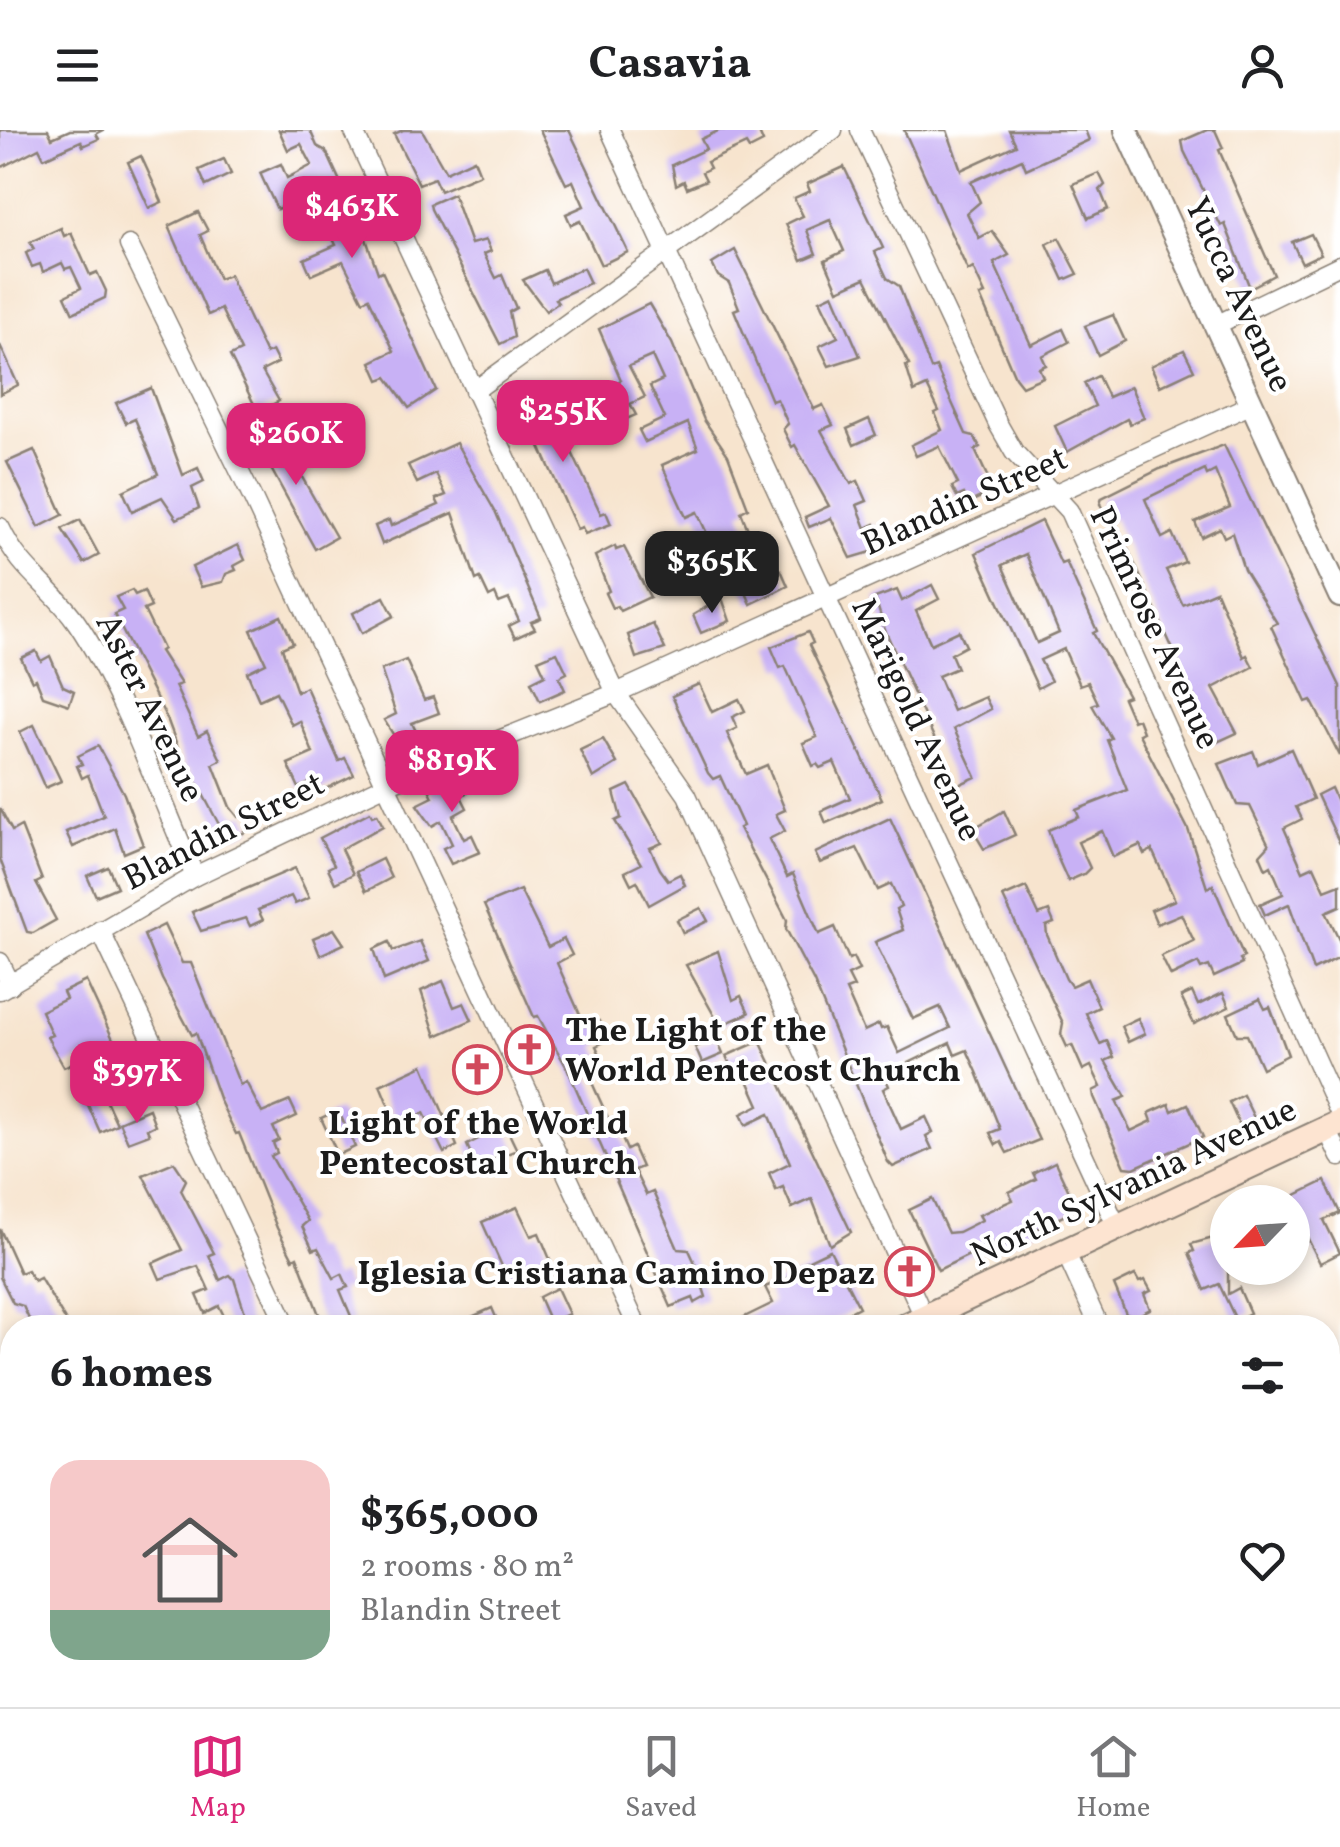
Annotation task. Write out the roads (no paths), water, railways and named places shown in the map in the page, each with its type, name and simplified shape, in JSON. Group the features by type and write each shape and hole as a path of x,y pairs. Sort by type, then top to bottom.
{"main road":[{"name":"North Sylvania Avenue","path":"928,1315 1336,1122"}],"street":[{"path":"353,130 616,693 687,796 910,1315"},
{"name":"Marigold Avenue","path":"610,130 1117,1227"},
{"path":"474,390 833,130"},
{"name":"Primrose Avenue","path":"860,130 998,424 1014,452 1069,510 1336,1122 1340,1157"},
{"name":"Yucca Avenue","path":"1126,130 1340,596"},
{"path":"129,245 253,499 632,1315"},
{"path":"1216,325 1340,265"},
{"name":"Blandin Street","path":"5,987 195,876 384,786 616,693 1252,404"},
{"name":"Aster Avenue","path":"0,527 22,567 75,619 98,658 195,876"},
{"path":"100,930 282,1315"},
{"path":"0,962 5,987"},
{"path":"1065,1251 1094,1315"}],"place":[{"name":"The Light of the World Pentecost Church","path":"530,1049"},
{"name":"Light of the World Pentecostal Church","path":"478,1070"},
{"name":"Iglesia Cristiana Camino Depaz","path":"910,1272"}]}
